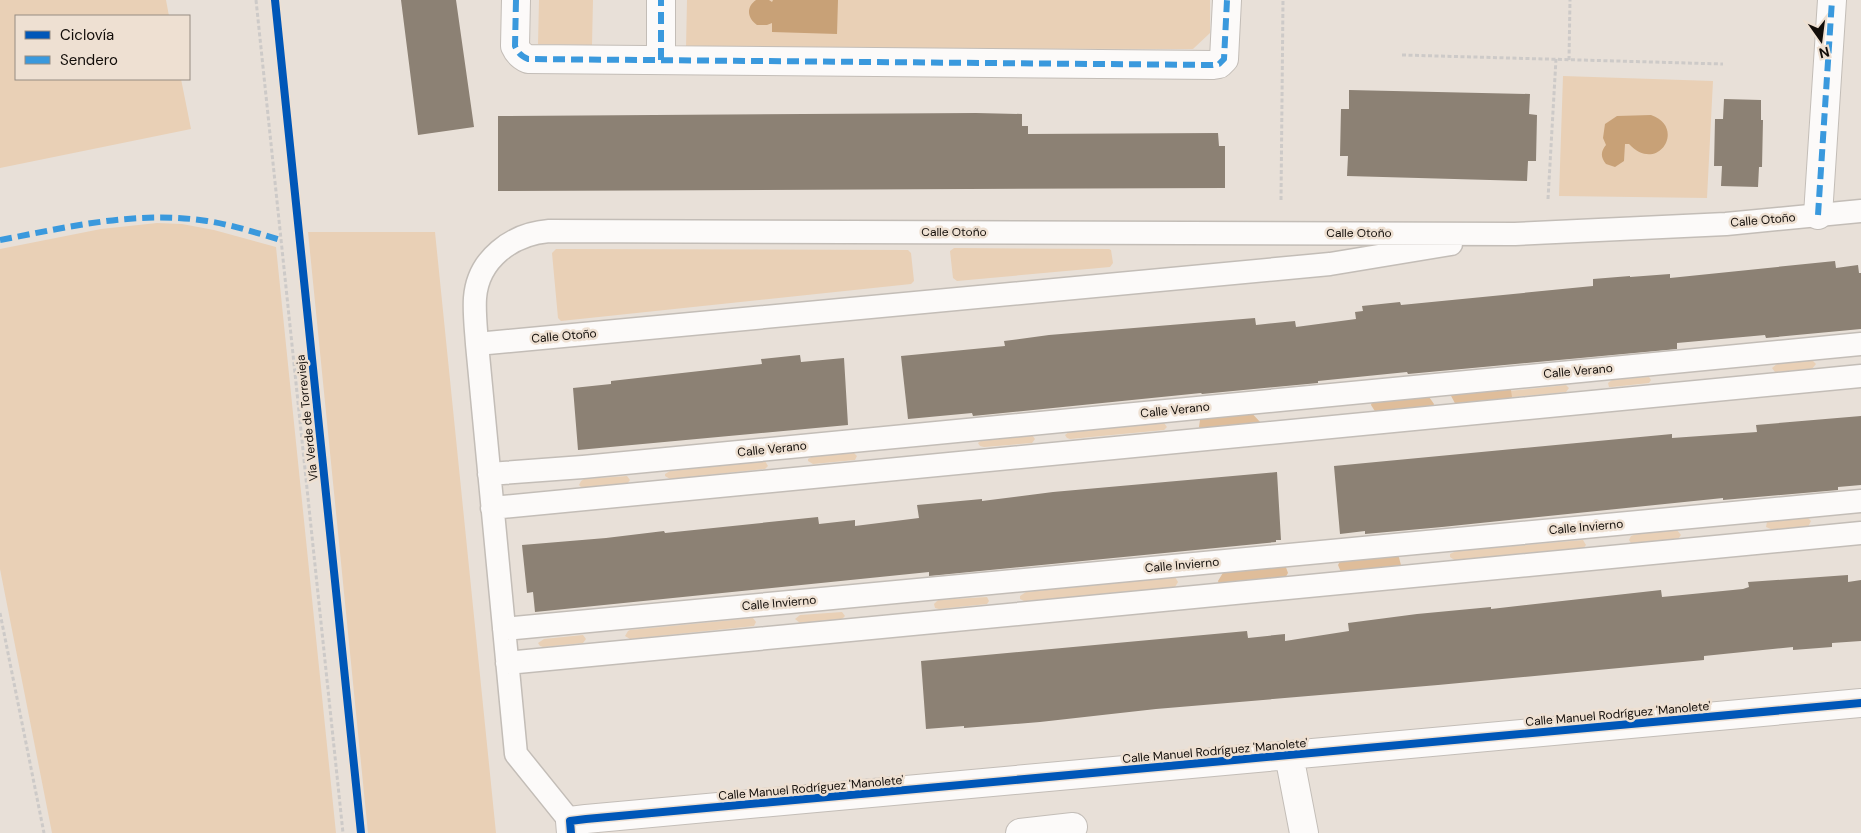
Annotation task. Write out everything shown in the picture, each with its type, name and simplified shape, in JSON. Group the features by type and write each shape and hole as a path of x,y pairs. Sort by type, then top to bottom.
{"street":[{"path":"516,0 515,46 517,52 522,57 528,59 1213,65 1219,64 1224,60 1226,0"},
{"path":"661,0 661,60"},
{"path":"1818,215 1832,0"},
{"name":"Calle Manuel Rodríguez 'Manolete'","path":"571,827 1289,755 1861,703"},
{"path":"1289,755 1304,833"},
{"path":"1020,833 1073,827"}],"lane":[{"name":"Calle Otoño","path":"571,827 516,754 477,344 475,297 478,284 490,260 510,242 535,232 559,231 1515,234 1726,224 1861,211"},
{"name":"Calle Otoño","path":"477,344 1330,264 1515,234"},
{"name":"Calle Verano","path":"489,474 593,466 1861,344"},
{"path":"492,508 1861,376"},
{"name":"Calle Invierno","path":"504,629 1861,501"},
{"path":"507,663 1861,533"}],"path":[{"path":"256,0 343,833"},
{"path":"1280,233 1283,0"},
{"path":"1569,60 1570,0"},
{"path":"1402,55 1723,64"},
{"path":"1546,232 1556,59"},
{"path":"0,613 44,833"}],"shaded area":[{"path":"0,0 166,0 169,15 15,15 15,80 181,80 191,129 0,168"},
{"path":"539,0 593,0 592,45 538,44"},
{"path":"687,0 1210,0 1210,33 1193,49 686,48"},
{"path":"756,0 769,0 772,2 773,0 838,0 837,34 772,32 772,23 757,25 751,19 749,9"},
{"path":"1563,76 1713,81 1707,198 1559,196"},
{"path":"1651,115 1662,121 1667,129 1668,138 1664,146 1658,152 1650,154 1640,152 1629,144 1625,144 1624,161 1615,167 1606,164 1602,154 1606,145 1603,138 1605,124 1617,116"},
{"path":"157,223 182,224 214,230 276,247 336,833 52,833 0,569 0,249 101,229"},
{"path":"308,232 435,232 496,833 368,833"},
{"path":"954,248 1109,249 1111,250 1113,263 1110,267 957,281 953,278 950,251"},
{"path":"556,249 908,250 911,253 914,281 911,284 561,321 558,318 552,253"},
{"path":"1812,360 1816,364 1812,369 1775,372 1772,368 1778,363"},
{"path":"1649,377 1651,380 1649,383 1609,387 1608,383 1612,380"},
{"path":"1510,384 1512,397 1506,405 1457,407 1450,394"},
{"path":"1566,385 1569,388 1566,392 1503,398 1500,392"},
{"path":"1375,393 1427,394 1434,404 1431,412 1378,416 1371,405"},
{"path":"1248,409 1261,423 1205,432 1199,427 1201,413"},
{"path":"1164,423 1167,427 1164,430 1070,439 1065,435 1070,431"},
{"path":"1032,435 1035,439 1032,443 984,447 978,443 982,440"},
{"path":"854,453 857,456 855,460 813,464 808,461 813,456"},
{"path":"765,461 768,466 765,469 670,479 665,476 670,471"},
{"path":"627,476 630,480 627,484 582,488 579,485 584,479"},
{"path":"1807,517 1811,521 1808,527 1773,530 1766,527 1767,522 1772,520"},
{"path":"1677,530 1681,535 1678,539 1636,544 1631,543 1629,540 1631,536 1636,534"},
{"path":"1583,540 1586,545 1583,549 1456,561 1450,557 1450,554 1456,551"},
{"path":"1345,552 1398,554 1401,565 1397,570 1343,577 1338,565"},
{"path":"1283,559 1288,573 1280,587 1222,593 1218,581 1227,566"},
{"path":"1175,577 1178,582 1175,587 1026,602 1020,599 1020,596 1026,592"},
{"path":"987,597 989,601 987,604 939,609 935,608 934,604 938,600"},
{"path":"842,612 845,616 842,619 800,623 795,619 800,615"},
{"path":"753,618 756,622 754,626 630,639 625,636 630,630"},
{"path":"583,635 586,639 583,643 543,647 538,643 544,639"}],"building":[{"path":"401,0 456,0 474,127 418,135"},
{"path":"1349,90 1530,94 1529,114 1537,115 1536,161 1528,161 1527,181 1347,176 1348,156 1340,156 1341,109 1349,109"},
{"path":"1724,99 1761,100 1761,120 1763,120 1762,167 1759,167 1758,187 1721,186 1722,166 1714,166 1715,119 1723,119"},
{"path":"1022,114 1022,126 1028,126 1028,134 1218,133 1219,146 1225,146 1225,188 498,191 498,116"},
{"path":"1835,261 1836,268 1858,265 1859,273 1861,273 1861,329 1766,338 1765,335 1677,343 1677,349 1408,374 1407,372 1318,381 1318,383 973,416 972,413 908,419 901,356 1005,346 1004,341 1049,335 1255,318 1256,325 1295,321 1296,327 1356,319 1355,312 1363,311 1362,306 1400,302 1401,305 1593,286 1593,279 1670,274 1670,278"},
{"path":"800,355 801,362 844,358 848,425 578,450 573,388 611,384 611,381 762,364 761,359"},
{"path":"1861,416 1861,485 1838,487 1838,490 1723,500 1723,498 1365,534 1365,531 1340,534 1334,466 1672,434 1672,438 1757,432 1756,425"},
{"path":"1277,472 1281,540 1276,540 1276,542 929,576 929,572 535,612 533,592 527,593 522,545 664,531 665,533 818,517 819,524 855,520 855,526 919,518 917,505 982,499 982,501 1053,492"},
{"path":"1848,575 1848,582 1861,580 1861,641 1832,643 1832,647 1793,650 1793,647 1704,656 1704,660 1156,709 1040,722 926,729 921,661 1247,631 1248,638 1285,634 1285,641 1349,631 1348,623 1417,614 1491,607 1491,609 1661,590 1662,597 1743,589 1749,587 1748,582"}],"marked path":[{"path":"516,0 515,46 517,51 528,59 1213,65 1219,64 1224,59 1227,0"},
{"path":"661,0 661,60"},
{"path":"1818,215 1832,0"},
{"path":"0,240 77,225 155,218 207,221 245,229 281,240"}],"cycle path":[{"name":"Vía Verde de Torrevieja","path":"275,0 361,833"},
{"path":"571,833 570,821 586,819 1861,703"}]}
